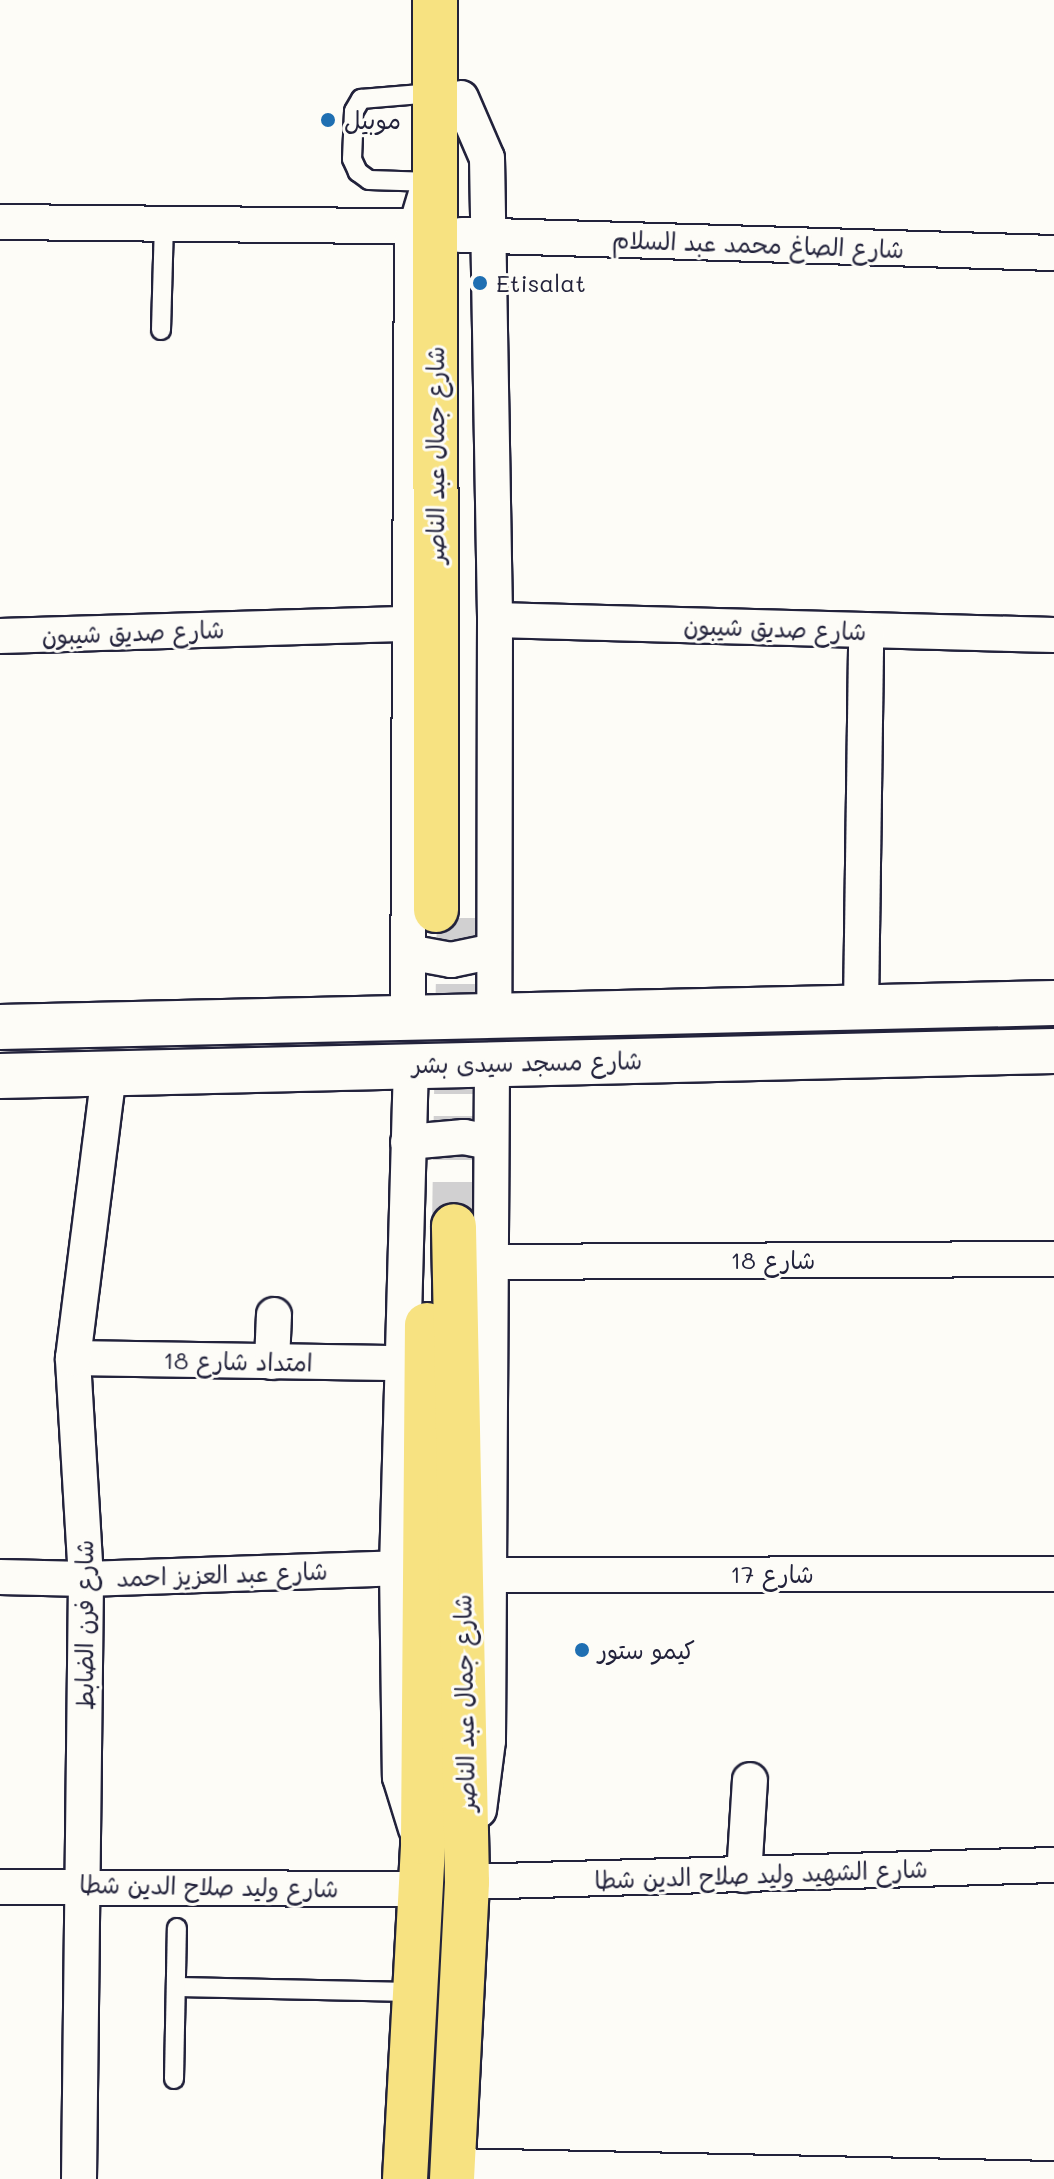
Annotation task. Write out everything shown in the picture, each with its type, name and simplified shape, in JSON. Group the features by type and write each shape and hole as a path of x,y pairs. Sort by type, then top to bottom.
{"main road":[{"name":"شارع جمال عبد الناصر","path":"435,0 447,95 474,236 448,908 432,182 447,95 465,0"},
{"name":"شارع جمال عبد الناصر","path":"405,2179 423,1842 441,1226 467,1865 452,2172"}],"street":[{"path":"408,1018 414,226 432,182"},
{"path":"0,222 414,226"},
{"path":"474,236 495,620 494,1016"},
{"name":"شارع الصاغ محمد عبد السلام","path":"474,236 1054,253"},
{"name":"شارع صديق شيبون","path":"495,620 1054,635"},
{"name":"شارع صديق شيبون","path":"0,636 410,624"},
{"path":"861,1008 866,630"},
{"path":"408,952 451,960 494,951"},
{"name":"شارع مسجد سيدى بشر","path":"0,1027 1054,1003"},
{"name":"شارع مسجد سيدى بشر","path":"0,1076 1054,1051"},
{"path":"467,1865 486,1775 491,1575 492,1062"},
{"path":"411,1064 397,1568 400,1777 407,1812 423,1842"},
{"name":"شارع فرن الضابط","path":"79,2179 86,1579 73,1358 109,1073"},
{"path":"408,1142 464,1137 490,1142"},
{"name":"شارع 18","path":"493,1262 1054,1259"},
{"path":"272,1362 274,1315"},
{"name":"امتداد شارع 18","path":"73,1358 404,1363"},
{"name":"شارع عبد العزيز احمد","path":"0,1577 86,1579 397,1568"},
{"name":"شارع 17","path":"491,1575 1054,1574"},
{"path":"744,1875 750,1780"},
{"name":"شارع الشهيد وليد صلاح الدين شطا","path":"467,1865 744,1875 1054,1865"},
{"name":"شارع وليد صلاح الدين شطا","path":"0,1887 419,1889"},
{"path":"452,2172 1054,2178"}],"lane":[{"path":"432,182 369,180 358,172 352,159 354,111 361,99 447,95"},
{"path":"161,330 164,224"},
{"path":"174,2079 177,1928"},
{"path":"176,1987 413,1992"}],"tunnel":[{"path":"454,1226 459,906"}],"place":[{"name":"موبيل","path":"328,120"},
{"name":"Etisalat","path":"480,283"},
{"name":"كيمو ستور","path":"582,1650"}]}
